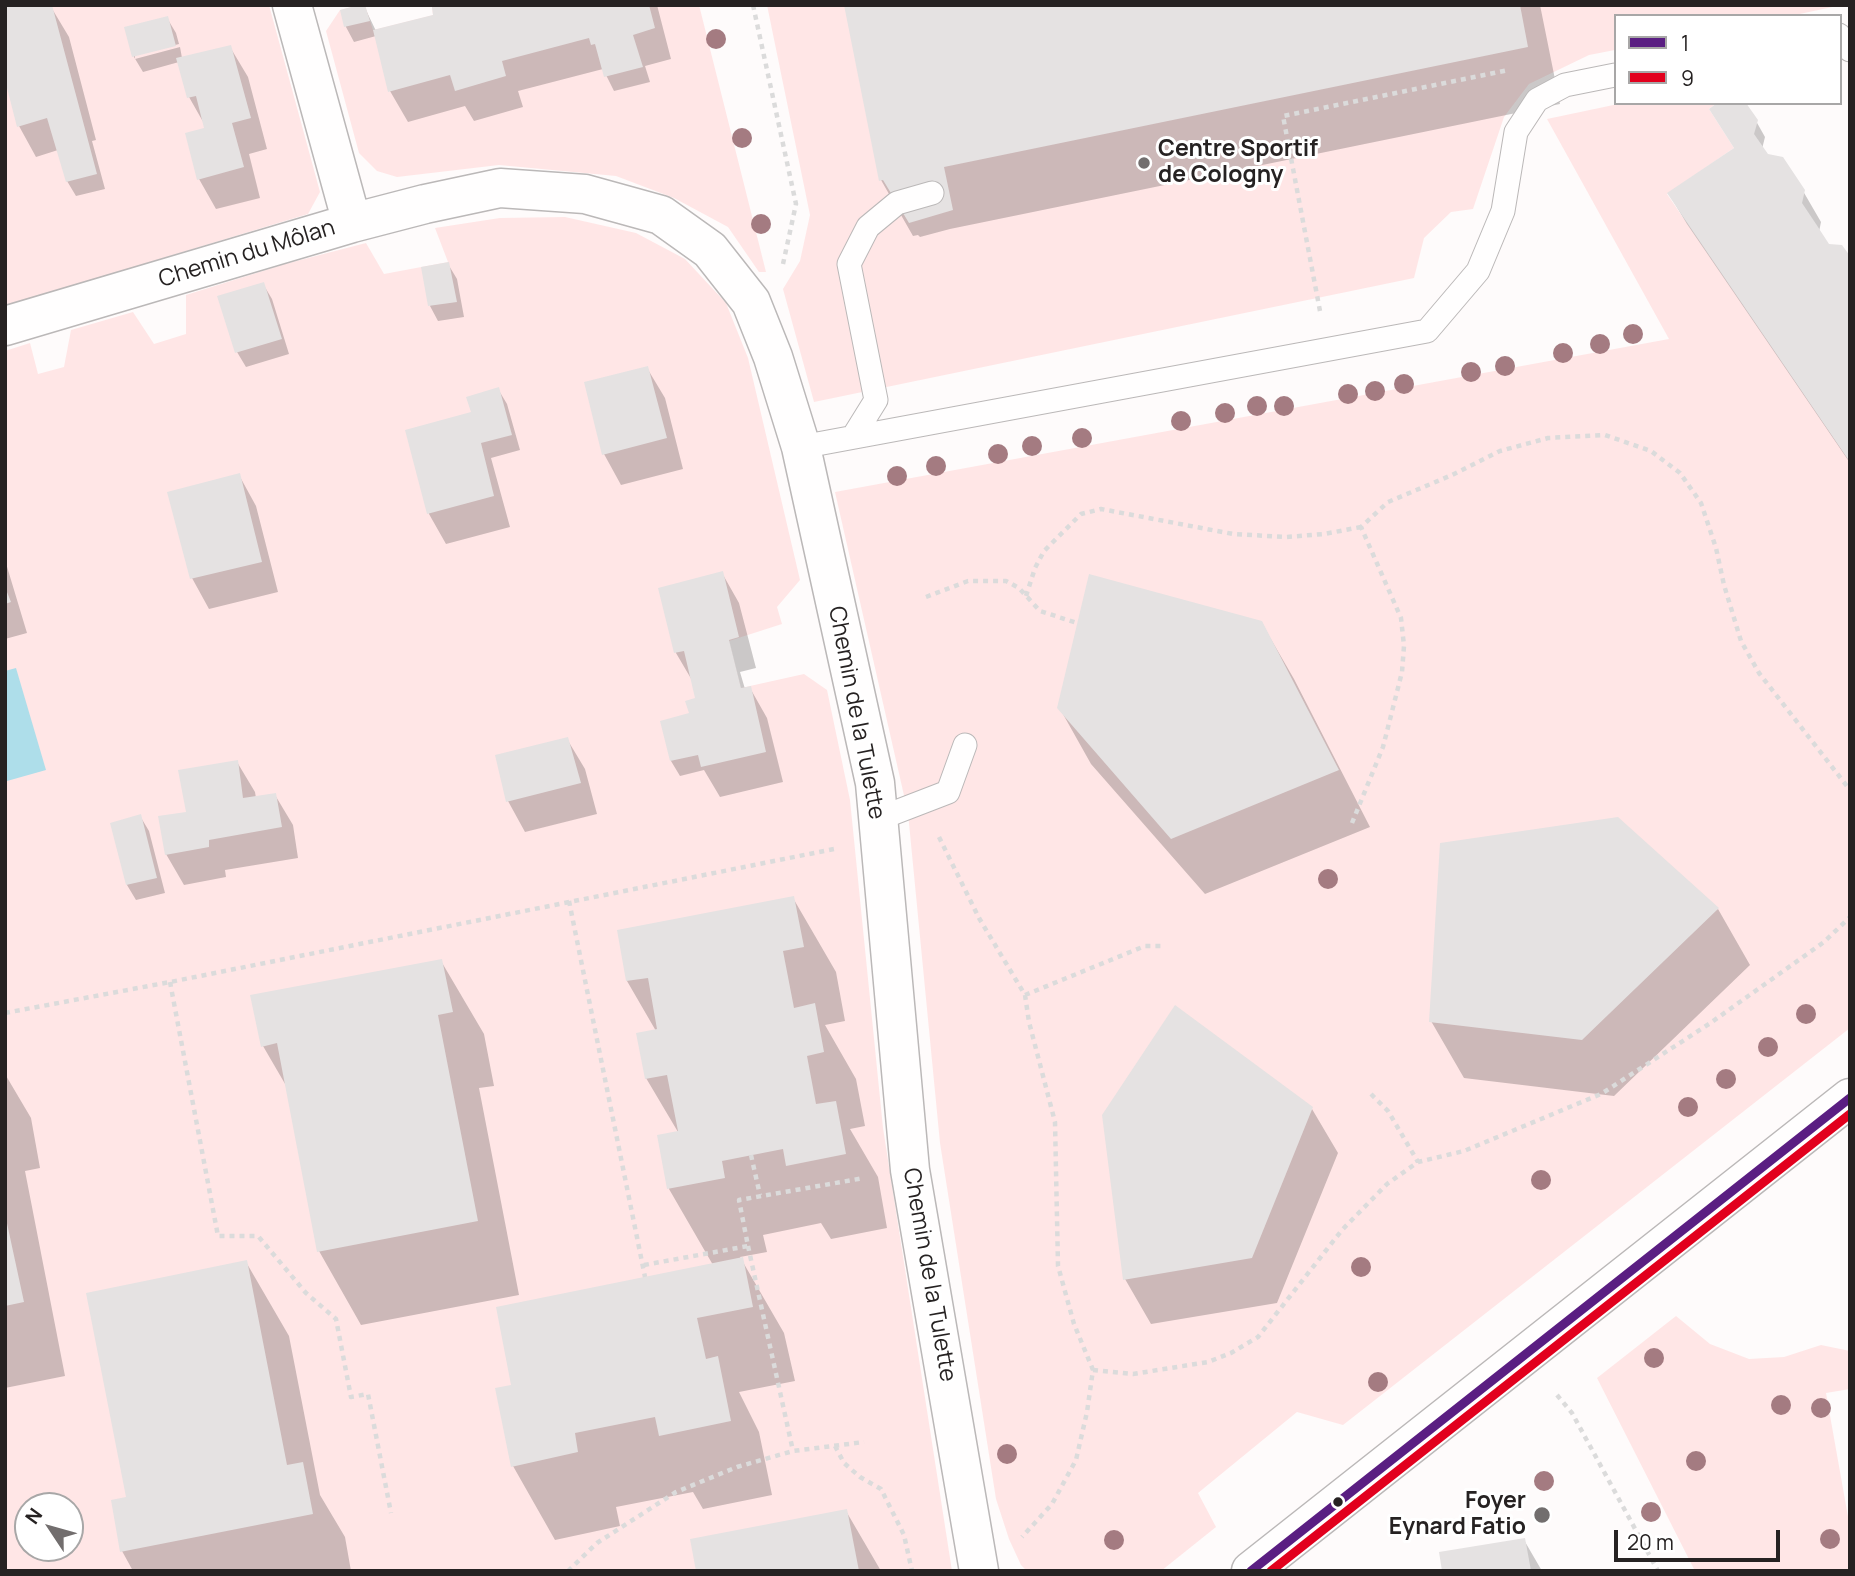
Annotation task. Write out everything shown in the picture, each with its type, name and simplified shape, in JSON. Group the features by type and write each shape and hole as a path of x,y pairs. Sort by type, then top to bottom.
{"street":[{"name":"Chemin du Môlan","path":"5,326 352,223 292,5"},
{"name":"Chemin de la Tulette","path":"352,223 500,188 585,194 661,215 710,250 751,302 773,357 800,447 874,783 909,1170 979,1571"},
{"path":"1251,1571 1850,1098"}],"lane":[{"path":"800,447 1427,331 1478,271 1503,211 1516,132 1537,100 1565,85 1614,75"},
{"path":"853,437 876,400 849,264 868,226 897,203 932,193"},
{"path":"879,830 948,792 965,745"}],"path":[{"path":"751,302 783,264 796,204 753,5"},
{"path":"1327,350 1283,116 1549,62 1565,85"},
{"path":"1026,596 1044,551 1082,514 1101,509 1233,534 1286,537 1324,534 1361,527 1388,502 1500,451 1548,438 1605,435 1651,451 1680,473 1701,503 1741,640 1759,673 1850,790"},
{"path":"1352,823 1383,747 1402,672 1404,646 1401,618 1361,527"},
{"path":"926,597 968,581 1006,581 1020,588 1040,611 1077,623"},
{"path":"936,827 943,849 979,918 1025,995 1028,1022 1055,1122 1058,1266 1074,1324 1093,1370 1076,1460 1052,1504 1016,1543"},
{"path":"5,1013 569,901 879,830"},
{"path":"569,901 645,1277"},
{"path":"1093,1370 1133,1374 1208,1363 1258,1337 1342,1230 1387,1184 1418,1162 1464,1151 1601,1094 1709,1024 1824,942 1850,917"},
{"path":"1025,995 1145,946 1165,946"},
{"path":"170,982 218,1236 258,1236 306,1293 337,1319 351,1397 368,1394 391,1513"},
{"path":"1371,1094 1388,1111 1418,1162"},
{"path":"751,1155 760,1195"},
{"path":"793,1451 739,1200 909,1170"},
{"path":"644,1265 748,1245"},
{"path":"1557,1395 1572,1413 1658,1571"},
{"path":"568,1571 597,1543 676,1492 737,1467 793,1451 864,1442"},
{"path":"835,1445 844,1463 860,1477 881,1489 904,1535 912,1571"}],"shaded area":[{"path":"5,5 269,5 320,192 308,214 5,306"},
{"path":"365,5 373,30 433,15 432,7 439,5 699,5 766,272 759,272 728,227 674,198 616,176 499,165 397,177 377,171 359,153 326,31 340,10"},
{"name":"Centre Sportif de Cologny","path":"767,5 1842,5 1799,14 1614,14 1614,50 1589,55 1529,84 1504,117 1473,209 1451,212 1424,238 1414,278 814,402 783,289 800,261 810,215"},
{"path":"1614,105 1714,105 1709,109 1734,148 1667,194 1850,462 1850,1028 1343,1425 1297,1412 1198,1493 1216,1527 1161,1571 1027,1571 1021,1565 1009,1539 996,1499 940,1143 908,813 835,492 1669,339 1547,119"},
{"path":"565,217 636,233 685,259 726,303 748,358 800,580 777,607 782,624 729,641 741,688 804,674 827,690 850,800 883,1128 952,1571 5,1571 5,351 30,343 38,374 64,367 71,330 133,312 154,344 186,334 186,295 285,264 366,243 384,274 448,262 435,228 500,218"},
{"path":"1676,1316 1710,1344 1749,1359 1784,1357 1821,1345 1850,1351 1850,1389 1826,1393 1850,1528 1850,1571 1695,1571 1597,1378"}],"water":[{"path":"16,668 46,770 7,781 5,671"}],"building":[{"path":"5,5 52,5 97,174 66,182 47,118 17,127 5,80"},
{"path":"365,5 370,21 344,27 340,10"},
{"path":"649,5 655,28 633,35 643,67 604,77 595,44 591,45 589,38 502,61 506,76 455,91 450,75 388,92 373,30 433,15 432,7"},
{"path":"844,5 1520,5 1528,47 944,167 953,210 909,223 883,180 879,181"},
{"path":"168,16 176,46 132,57 124,27"},
{"path":"231,45 251,118 232,123 244,167 197,180 185,133 204,128 196,96 187,98 176,58"},
{"path":"1714,105 1747,105 1758,120 1754,134 1768,154 1783,157 1805,190 1802,203 1829,244 1842,245 1850,256 1850,462 1667,193 1734,148 1709,109"},
{"path":"449,262 457,302 428,306 421,267"},
{"path":"264,282 282,339 235,353 217,296"},
{"path":"648,366 667,438 602,455 584,382"},
{"path":"499,387 512,435 481,443 494,496 427,514 405,430 471,412 466,397"},
{"path":"240,473 262,562 190,579 167,492"},
{"path":"723,571 739,637 729,640 741,688 751,686 766,752 701,767 698,755 670,761 660,721 689,713 685,701 695,698 684,651 674,653 658,588"},
{"path":"1089,574 1262,621 1339,770 1171,839 1057,708"},
{"path":"5,587 11,602 5,604"},
{"path":"568,737 581,783 506,802 495,755"},
{"path":"238,760 243,798 276,793 282,827 209,840 209,847 165,855 158,816 186,812 178,770"},
{"path":"141,814 157,878 126,885 110,823"},
{"path":"1618,817 1719,908 1582,1040 1429,1022 1440,843"},
{"path":"794,896 804,947 783,951 794,1008 815,1003 824,1052 807,1056 816,1104 836,1101 846,1154 786,1166 783,1149 722,1161 725,1178 667,1189 657,1135 678,1131 667,1075 645,1079 636,1033 657,1029 648,978 626,981 617,930"},
{"path":"442,959 453,1012 438,1015 478,1221 317,1252 277,1043 261,1047 250,995"},
{"path":"1175,1005 1313,1107 1252,1258 1123,1280 1102,1115"},
{"path":"5,1214 24,1302 5,1306"},
{"path":"743,1257 753,1307 697,1318 706,1359 718,1356 731,1421 659,1436 655,1417 575,1433 578,1452 511,1467 495,1388 511,1385 496,1307"},
{"path":"247,1260 287,1465 303,1462 313,1514 120,1552 111,1500 126,1497 86,1293"},
{"path":"847,1509 859,1571 696,1571 690,1539"},
{"path":"1525,1538 1531,1571 1442,1571 1439,1552"}],"transit line":[{"name":"1","path":"1251,1571 1850,1098"},
{"name":"9","path":"1271,1571 1850,1114"}],"place":[{"name":"Centre Sportif de Cologny","path":"1144,163"},
{"name":"Foyer Eynard Fatio","path":"1542,1515"}]}
